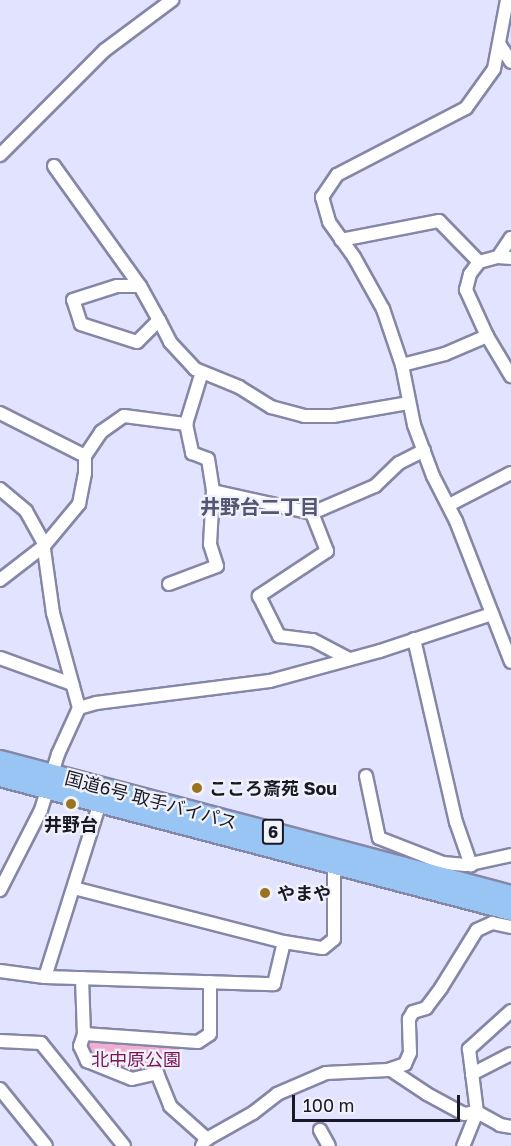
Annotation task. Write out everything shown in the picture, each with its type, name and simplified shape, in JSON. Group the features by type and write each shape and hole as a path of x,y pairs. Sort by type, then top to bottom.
{"highway":[{"name":"国道6号 取手バイパス","path":"0,760 100,803 511,911"},
{"name":"国道6号 取手バイパス","path":"0,777 50,782 441,869 511,895"}],"street":[{"path":"0,155 105,50 172,0"},
{"path":"507,0 494,69 466,108 337,175 322,197 329,222 383,309 402,365 408,403 424,450 511,662"},
{"path":"500,45 511,62"},
{"path":"54,166 140,286 170,342 195,369 239,387 270,407 304,416 333,416 408,403"},
{"path":"341,240 439,221 479,262"},
{"path":"498,257 511,238"},
{"path":"511,258 498,257 479,262 470,274 466,290 487,336 511,376"},
{"path":"140,286 117,286 73,300 81,324 137,342 159,320"},
{"path":"402,365 445,354 487,336"},
{"path":"169,585 217,566 210,544 213,491 207,459 192,453 186,424 202,372"},
{"path":"0,413 85,456"},
{"path":"0,580 44,546 79,504 86,473 85,456 101,432 124,416 186,424"},
{"path":"213,491 312,513 375,486 399,463 424,450"},
{"path":"448,505 511,473"},
{"path":"0,489 26,511 44,546 54,613 79,708 26,839 0,890"},
{"path":"312,513 327,551 259,596 279,636 313,640 349,659"},
{"path":"79,708 96,703 258,683 349,659 492,614"},
{"path":"414,639 456,822 471,864"},
{"path":"0,658 72,684"},
{"path":"366,776 380,838 441,869 511,855"},
{"path":"45,977 100,803"},
{"path":"74,888 284,942 323,948 334,939 334,865"},
{"path":"82,978 84,1034 80,1046 87,1061 132,1079 157,1073 170,1106 205,1142 253,1113 277,1094 326,1074 391,1070 405,1064 410,1053 408,1027 413,1012 426,1008 477,930 492,923 511,927"},
{"path":"0,971 45,977 274,984 284,942"},
{"path":"84,1034 198,1042 210,1034 210,982"},
{"path":"463,1146 477,1112 469,1048 511,1011"},
{"path":"0,1041 41,1043 124,1146"},
{"path":"472,1074 511,1054"},
{"path":"391,1070 464,1114 477,1112 500,1125 511,1127"},
{"path":"0,1089 46,1146"},
{"path":"320,1130 329,1146"}],"green space":[{"name":"北中原公園","path":"84,1034 181,1043 177,1058 163,1071 135,1080 87,1061"}],"place":[{"name":"こころ斎苑 Sou","path":"197,788"},
{"name":"井野台","path":"71,804"},
{"name":"やまや","path":"265,893"}],"district":[{"name":"井野台二丁目","path":"260,506"}]}
